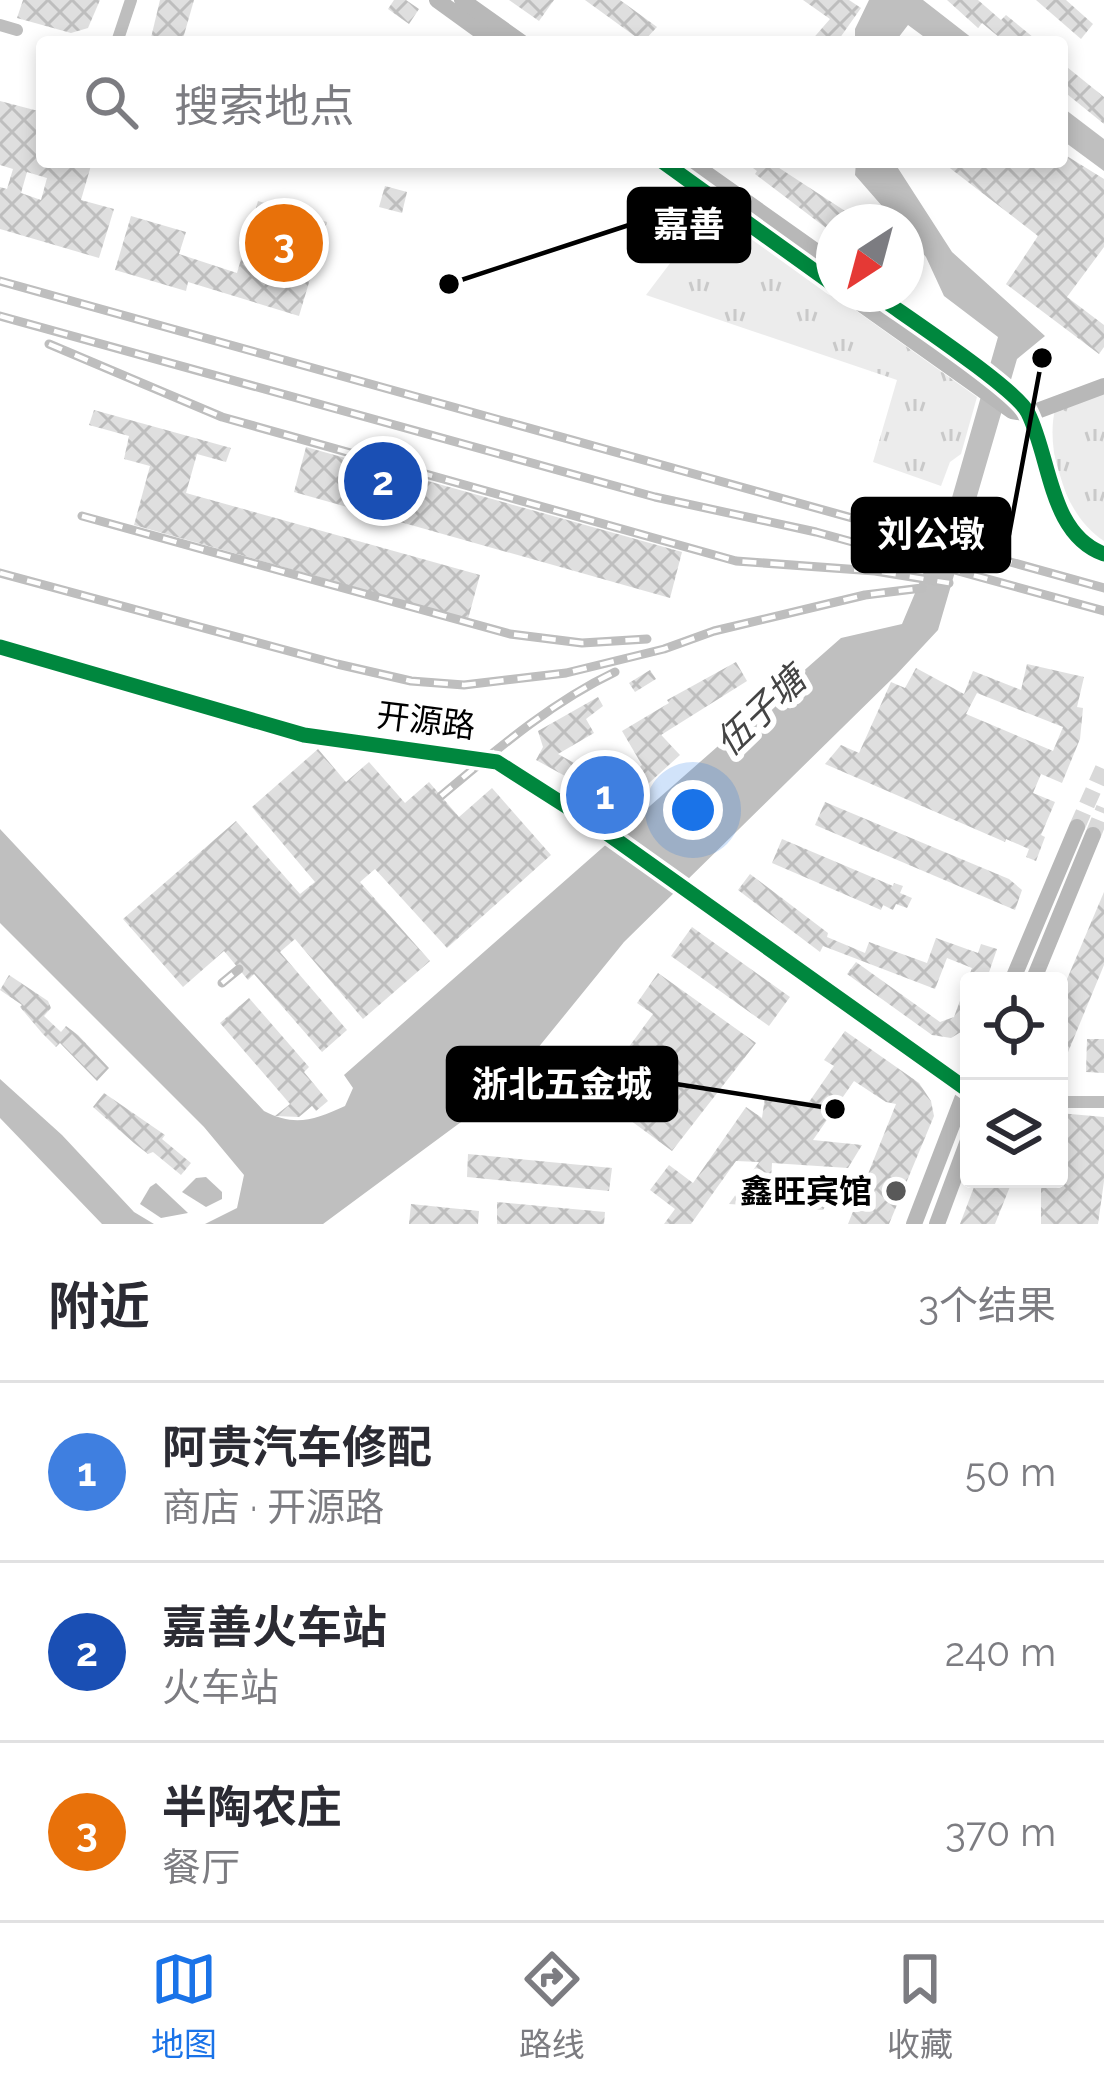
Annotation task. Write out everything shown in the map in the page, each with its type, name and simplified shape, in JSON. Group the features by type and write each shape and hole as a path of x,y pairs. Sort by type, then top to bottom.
{"street":[{"path":"119,36 131,0"},
{"path":"436,0 487,36"},
{"path":"462,0 513,36"},
{"path":"0,25 17,30"},
{"path":"671,168 816,272"},
{"path":"698,168 816,251"},
{"path":"875,312 1020,409 1067,526 1089,549 1104,554"},
{"path":"897,312 974,376"},
{"path":"1020,409 1104,386"},
{"name":"开源路","path":"0,647 304,735 486,758 591,822 960,1081"},
{"path":"1016,972 1085,831 1036,972"},
{"path":"1068,1102 1104,1102"},
{"path":"914,1224 960,1107"},
{"path":"937,1224 960,1162"}],"green space":[{"path":"712,208 816,282 816,312 858,312 977,397 961,454 950,462 941,486 873,462 897,380 646,295"},
{"path":"1104,390 1104,541 1069,500 1056,464 1053,426 1055,409"}],"water":[{"path":"869,0 923,0 969,36 923,36 908,25 900,36 855,36"},
{"path":"1068,112 1104,139 1104,171 1068,144"},
{"path":"856,168 898,168 921,204 880,204 855,175"},
{"name":"伍子塘","path":"924,209 952,252 1045,336 1017,359 938,630 624,942 503,1091 323,1224 205,1224 237,1208 244,1175 204,1127 0,923 0,829 264,1111 304,1120 345,1106 353,1088 344,1075 841,638 902,624 945,522 998,337 944,296 926,257"},
{"path":"0,1079 62,1135 134,1212 154,1224 102,1224 0,1118"},
{"path":"206,1177 222,1192 222,1199 206,1207 182,1192 196,1178"},
{"path":"156,1183 188,1213 161,1218 140,1204"}],"building":[{"path":"23,0 100,0 88,28 71,33 17,18"},
{"path":"160,0 194,0 184,36 151,36"},
{"path":"394,0 406,0 419,9 409,24 388,9"},
{"path":"509,0 554,0 539,21"},
{"path":"585,0 620,0 657,27 649,36 635,36"},
{"path":"803,0 849,0 861,8 841,36 815,36 830,19"},
{"path":"947,0 978,0 1001,20 1006,15 1032,36 998,36 982,23 978,28"},
{"path":"1036,0 1066,0 1093,24 1081,39"},
{"path":"1068,68 1104,97 1104,124 1068,95"},
{"path":"0,101 36,110 36,168 90,168 81,200 114,209 99,258 0,229 0,187 7,189 13,169 0,165","holes":["27,172 47,178 41,200 21,193"]},
{"path":"1068,157 1104,179 1104,247 1067,297 1104,325 1104,347 1099,354 1006,284 1038,236 950,168 1068,168"},
{"path":"753,168 779,168 834,204 816,204 816,220"},
{"path":"385,186 407,192 402,213 379,207"},
{"path":"258,201 327,222 299,316 188,282 186,291 115,270 131,216 186,232 179,254 237,273"},
{"path":"94,410 231,448 226,462 197,454 186,493 480,575 468,619 134,525 150,466 124,459 129,436 89,425"},
{"path":"306,447 682,552 670,598 294,492"},
{"path":"736,662 747,681 661,735 680,755 628,802 616,789 642,765 622,731"},
{"path":"1027,664 1084,677 1077,707 1083,708 1080,739 1062,783 1041,774 1033,793 1055,802 1036,861 1026,857 1029,849 825,764 841,745 859,753 891,682 905,688 916,668 964,694 973,671 1021,690","holes":["977,693 1063,727 1053,751 966,714"]},
{"path":"650,670 656,679 635,692 629,683"},
{"path":"598,697 603,706 586,719 594,733 558,754 614,785 607,799 536,760 543,747 538,731"},
{"path":"318,749 346,782 369,762 405,803 429,782 459,817 492,788 551,855 447,948 375,869 360,882 430,961 363,1019 295,939 280,952 347,1030 322,1052 254,974 248,980 224,951 183,987 123,919 236,821 300,894 315,882 252,807"},
{"path":"825,802 1009,879 1022,890 1015,910 815,825"},
{"path":"782,839 893,886 903,886 900,893 912,898 907,908 896,904 893,910 883,905 881,910 772,863"},
{"path":"750,874 828,933 827,937 865,953 869,942 927,963 936,938 978,953 981,944 997,949 989,972 971,972 972,968 947,958 935,989 823,946 820,952 738,890"},
{"path":"1104,892 1104,965 1068,1052 1068,977"},
{"path":"692,927 790,997 769,1026 671,956"},
{"path":"856,962 940,1022 954,1017 960,1001 960,1032 951,1038 932,1035 847,974"},
{"path":"658,973 756,1043 672,1151 619,1112 647,1073 623,1055 653,1014 637,1003"},
{"path":"9,975 48,1001 51,1008 44,1016 61,1032 66,1026 78,1035 109,1068 97,1081 60,1043 56,1047 42,1033 22,1005 0,990"},
{"path":"249,998 309,1067 304,1072 328,1101 316,1111 312,1106 299,1117 275,1116 290,1104 220,1023"},
{"path":"845,1031 919,1083 931,1101 934,1116 889,1224 848,1224 896,1104 854,1081 813,1140 862,1145 848,1168 772,1163 771,1181 837,1187 823,1210 729,1204 759,1162 736,1161 691,1224 664,1224 675,1209 650,1190 669,1165 693,1183 746,1107 762,1118 765,1097 809,1102 834,1066 824,1060"},
{"path":"1087,1039 1104,1039 1104,1073 1086,1072"},
{"path":"104,1093 165,1135 162,1139 191,1163 181,1175 93,1107"},
{"path":"1068,1114 1104,1117 1098,1224 1041,1224 1041,1188 1068,1188"},
{"path":"468,1154 612,1168 609,1191 467,1177"},
{"path":"974,1188 1009,1188 995,1224 960,1224"},
{"path":"497,1202 605,1212 604,1224 497,1224"},
{"path":"411,1204 479,1211 478,1224 409,1224"}],"tunnel":[{"path":"1077,827 1104,766"},
{"path":"1093,835 1104,808"}],"railway":[{"path":"0,281 1104,588"},
{"path":"0,316 655,497 816,532 1104,611"},
{"path":"49,344 222,417 736,561 875,571 949,583"},
{"path":"82,516 510,634 582,643 647,639"},
{"path":"0,573 337,664 411,681 464,685 566,673 664,649 714,631 865,595 922,588"},
{"path":"441,796 546,713 615,672"},
{"path":"222,983 239,969"}],"cycle path":[{"path":"671,168 816,272"},
{"path":"900,312 1019,402 1036,431 1062,513 1086,544 1104,554"},
{"path":"0,647 304,735 497,762 591,822 960,1085"}],"place":[{"name":"半陶农庄","path":"284,243"},
{"name":"嘉善","path":"449,284"},
{"name":"刘公墩","path":"1042,358"},
{"name":"嘉善火车站","path":"383,481"},
{"name":"阿贵汽车修配","path":"605,795"},
{"name":"浙北五金城","path":"835,1109"},
{"name":"鑫旺宾馆","path":"896,1191"}]}
